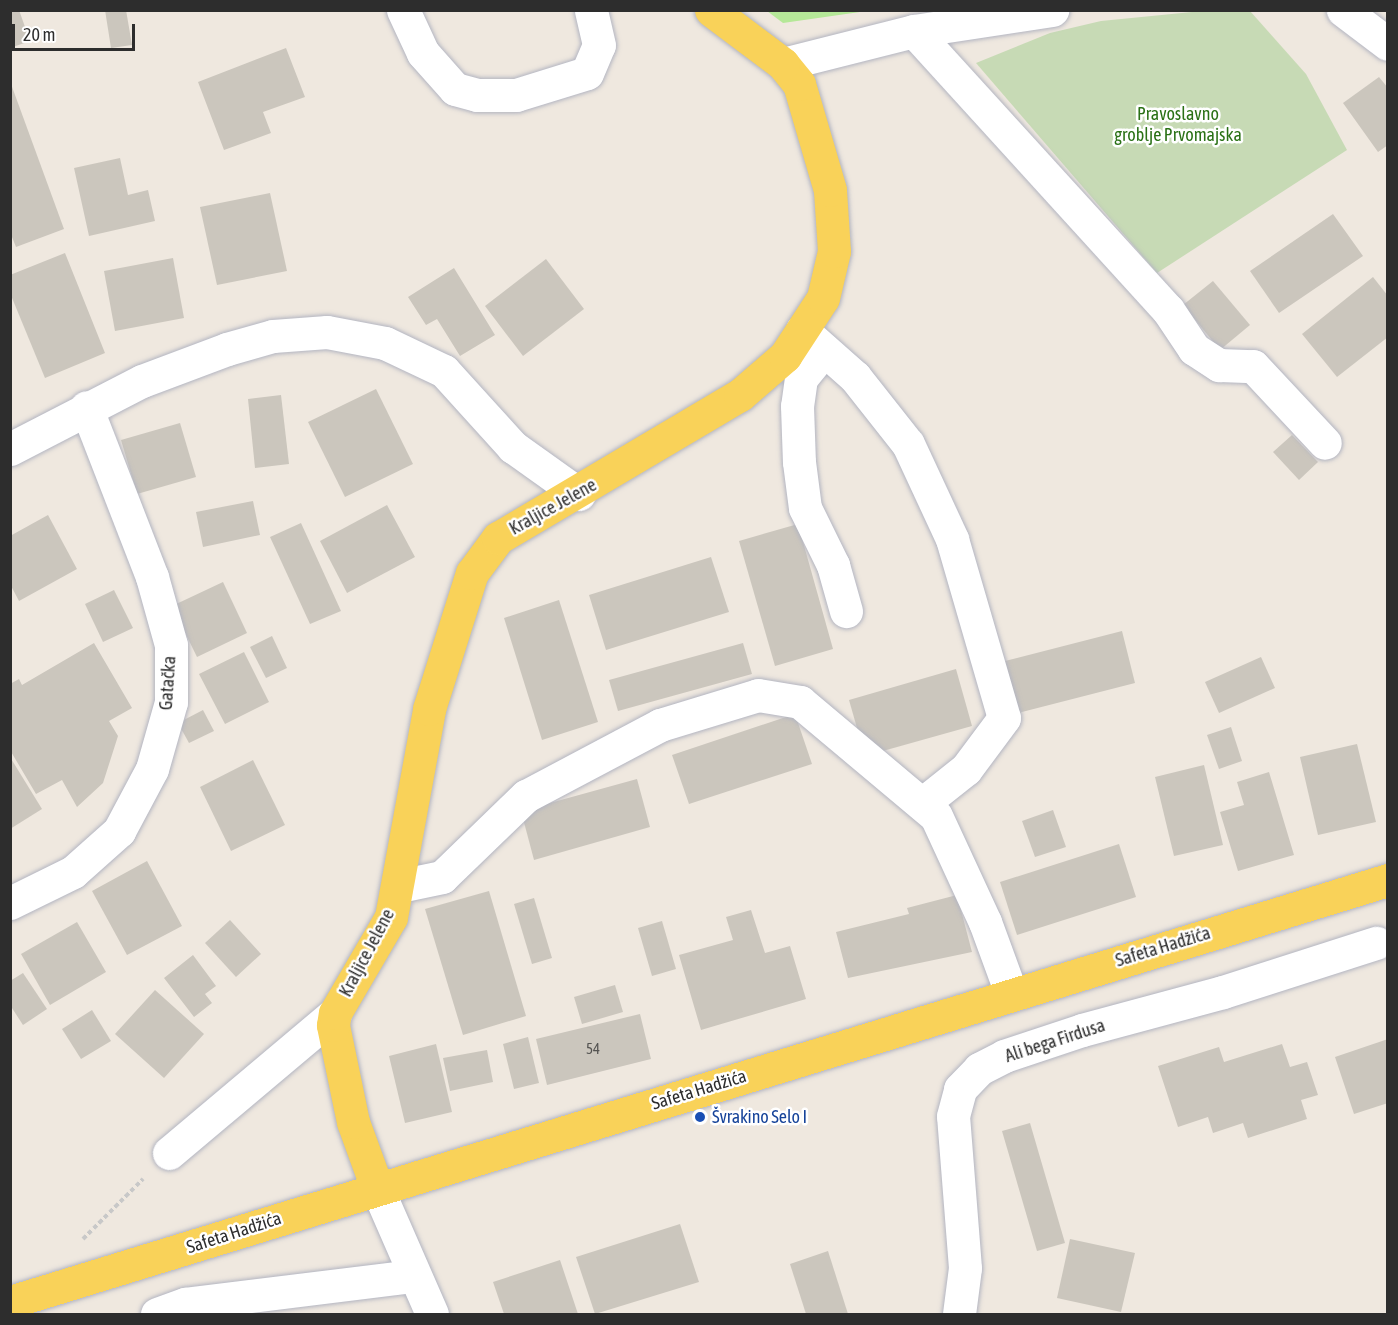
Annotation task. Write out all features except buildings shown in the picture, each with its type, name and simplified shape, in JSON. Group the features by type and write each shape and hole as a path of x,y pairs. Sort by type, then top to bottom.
{"main road":[{"name":"Kraljice Jelene","path":"377,1188 337,1059 335,1013 391,917 399,886 429,709 472,573 498,538 579,494 740,395 784,356 813,340 834,251 831,201 799,84 783,63 711,10"},
{"name":"Safeta Hadžića","path":"10,1302 1011,993 1388,880"}],"street":[{"path":"403,10 423,53 455,89 477,95 516,95 587,72 599,45 591,10"},
{"path":"783,63 914,32 1052,10"},
{"path":"1343,10 1388,44"},
{"path":"914,32 1167,310 1194,349 1219,365 1254,366 1325,443"},
{"path":"10,449 86,407 227,349 273,336 327,332 385,343 444,370 513,447 579,494"},
{"path":"846,611 833,565 805,508 799,462 797,406 801,378 813,340 855,377 908,444 952,539 1004,718 966,769 922,804"},
{"name":"Gatačka","path":"10,903 73,872 119,831 152,769 171,702 171,645 152,577 86,407"},
{"path":"399,886 442,877 526,796 650,730 758,695 800,702 936,816 954,849 1011,993"},
{"name":"Ali bega Firdusa","path":"959,1314 965,1268 953,1116 960,1089 979,1070 1004,1056 1082,1030 1212,996 1376,943"},
{"path":"170,1153 335,1013"},
{"path":"377,1188 413,1276 432,1314"},
{"path":"157,1314 185,1304 413,1276"}],"path":[{"path":"81,1241 170,1153"}],"green space":[{"path":"767,11 867,11 783,23"},
{"name":"Pravoslavno groblje Prvomajska","path":"1202,11 1250,11 1306,74 1347,150 1157,273 976,63 1050,33 1101,21"}],"place":[{"name":"Švrakino Selo I","path":"700,1117"}]}
